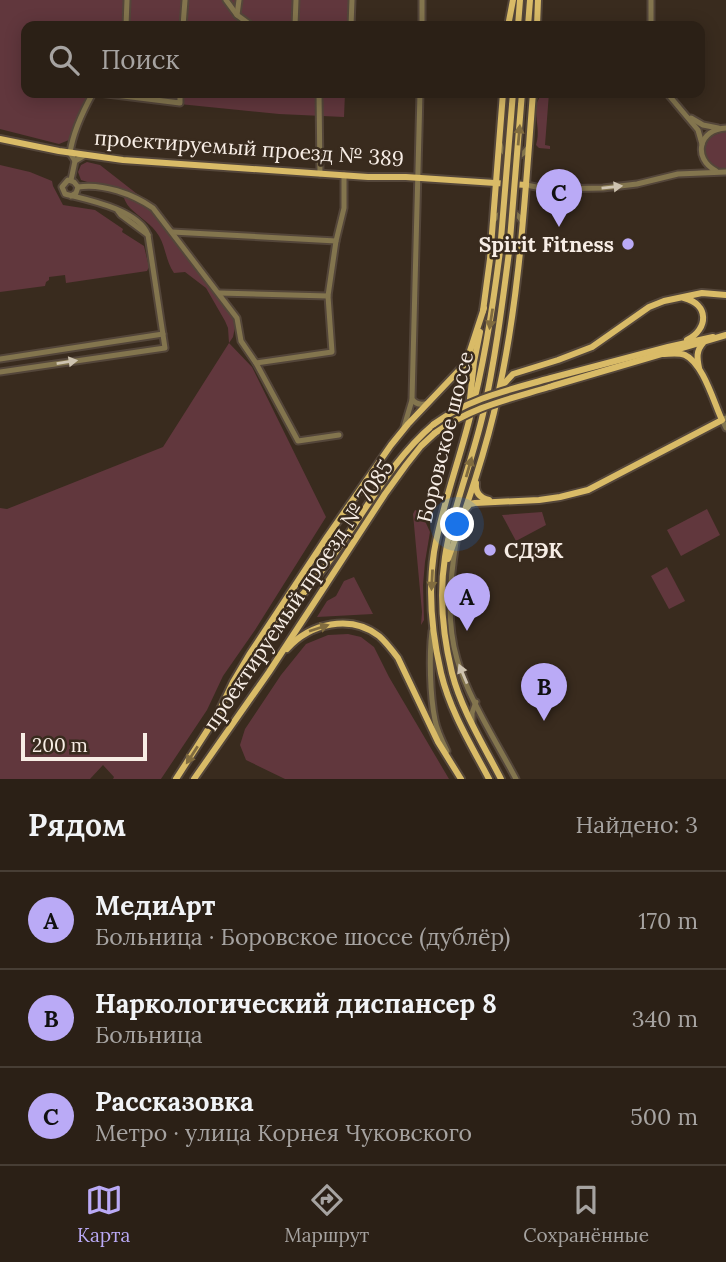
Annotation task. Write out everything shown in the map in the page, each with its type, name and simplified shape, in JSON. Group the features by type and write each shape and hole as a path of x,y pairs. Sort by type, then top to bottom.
{"main road":[{"path":"509,21 513,0"},
{"path":"518,21 520,0"},
{"path":"528,21 530,0"},
{"path":"537,21 538,0"},
{"path":"461,454 484,308 503,98"},
{"name":"Боровское шоссе","path":"489,779 447,694 438,660 431,580 441,520 461,454 486,344 500,251 513,98"},
{"name":"Боровское шоссе","path":"501,779 472,723 452,673 444,620 443,581 449,536 472,457 498,337 509,252 522,98"},
{"path":"443,581 477,474 500,388 523,227 533,98"},
{"name":"проектируемый проезд № 389","path":"0,139 123,160 526,185"},
{"path":"500,388 513,374 592,347 649,307 702,293 726,295"},
{"path":"680,344 699,332 703,318 697,304 682,297"},
{"path":"215,719 249,655 376,465 400,434 464,365 484,308"},
{"name":"проектируемый проезд № 7085","path":"176,779 249,663 334,555 406,451 433,424 475,400 706,337 724,336"},
{"name":"проектируемый проезд № 7085","path":"194,779 269,672 399,474 435,433 474,410 724,336"},
{"path":"463,514 470,504 551,498 588,490 724,419 700,370 697,355 703,343"},
{"path":"662,354 682,354 700,370"},
{"path":"505,358 512,368 524,370"},
{"path":"477,474 477,493 494,502"},
{"path":"269,672 290,645 314,629 338,624 365,628 377,635 398,657 438,743 461,779"}],"street":[{"path":"126,21 127,0"},
{"path":"183,21 185,0"},
{"path":"226,0 245,21"},
{"path":"237,15 239,0"},
{"path":"295,21 296,0"},
{"path":"351,21 352,0"},
{"path":"422,0 422,21"},
{"path":"651,0 651,21"},
{"path":"71,180 75,161 70,153 82,113 90,98"},
{"path":"140,98 180,103 180,98"},
{"path":"319,98 320,174"},
{"path":"400,434 407,420 412,398 420,98"},
{"path":"671,98 698,130 704,161 711,169 719,172"},
{"path":"683,112 703,125 724,128"},
{"path":"702,144 710,133 724,128"},
{"path":"500,144 503,153 515,157 524,154 530,146"},
{"path":"75,161 85,155"},
{"path":"526,185 547,189 603,188 637,184 678,174 726,172"},
{"path":"256,363 332,352 328,296 344,208 344,175"},
{"path":"71,180 78,187"},
{"path":"0,372 165,348 145,228 124,212 65,194 62,190 66,181 71,180"},
{"path":"78,187 87,185 127,194 153,208 237,318 241,341 256,363 298,441 339,435"},
{"path":"71,196 78,187"},
{"path":"493,225 499,214 511,211 521,218 523,227"},
{"path":"171,232 336,241"},
{"path":"219,293 328,296"},
{"path":"0,359 163,334"},
{"path":"412,398 417,404 428,403"},
{"path":"724,419 726,428"},
{"path":"457,535 451,588 452,626 458,663 516,779"},
{"path":"433,621 430,643 434,713 438,733 452,763"},
{"path":"472,723 476,702"}],"shaded area":[{"path":"0,0 353,0 351,21 21,21 21,98 88,98 69,140 59,144 0,129"},
{"path":"120,98 345,98 344,117 279,114"},
{"path":"540,98 549,98 545,145 550,146 550,149 536,145"},
{"path":"726,132 726,169 710,163 705,151 710,138"},
{"path":"87,162 100,165 141,197 216,289 237,318 229,343 228,328 206,288 185,272 174,273 159,236 129,206 122,193 81,180 78,172 81,165"},
{"path":"0,165 30,172 52,181 63,205 95,210 123,229 122,232 144,246 149,267 147,271 66,283 65,275 49,277 45,286 0,292"},
{"path":"229,343 252,367 326,517 223,676 207,710 161,779 113,779 103,765 90,779 0,779 0,508 7,509 163,447"},
{"path":"707,509 720,535 681,556 667,530"},
{"path":"415,510 421,512 430,532 423,585 424,620 421,625 413,514"},
{"path":"542,512 546,525 516,541 502,515"},
{"path":"667,567 685,601 669,609 651,576"},
{"path":"354,577 373,614 317,617 327,601 336,596 344,581"},
{"path":"348,634 361,637 374,647 449,779 285,779 246,760 240,745 245,729 281,675 306,644 328,635"}],"place":[{"name":"Рассказовка","path":"559,227"},
{"name":"Spirit Fitness","path":"628,244"},
{"name":"СДЭК","path":"490,550"},
{"name":"МедиАрт","path":"467,631"},
{"name":"Наркологический диспансер 8","path":"544,721"}]}
